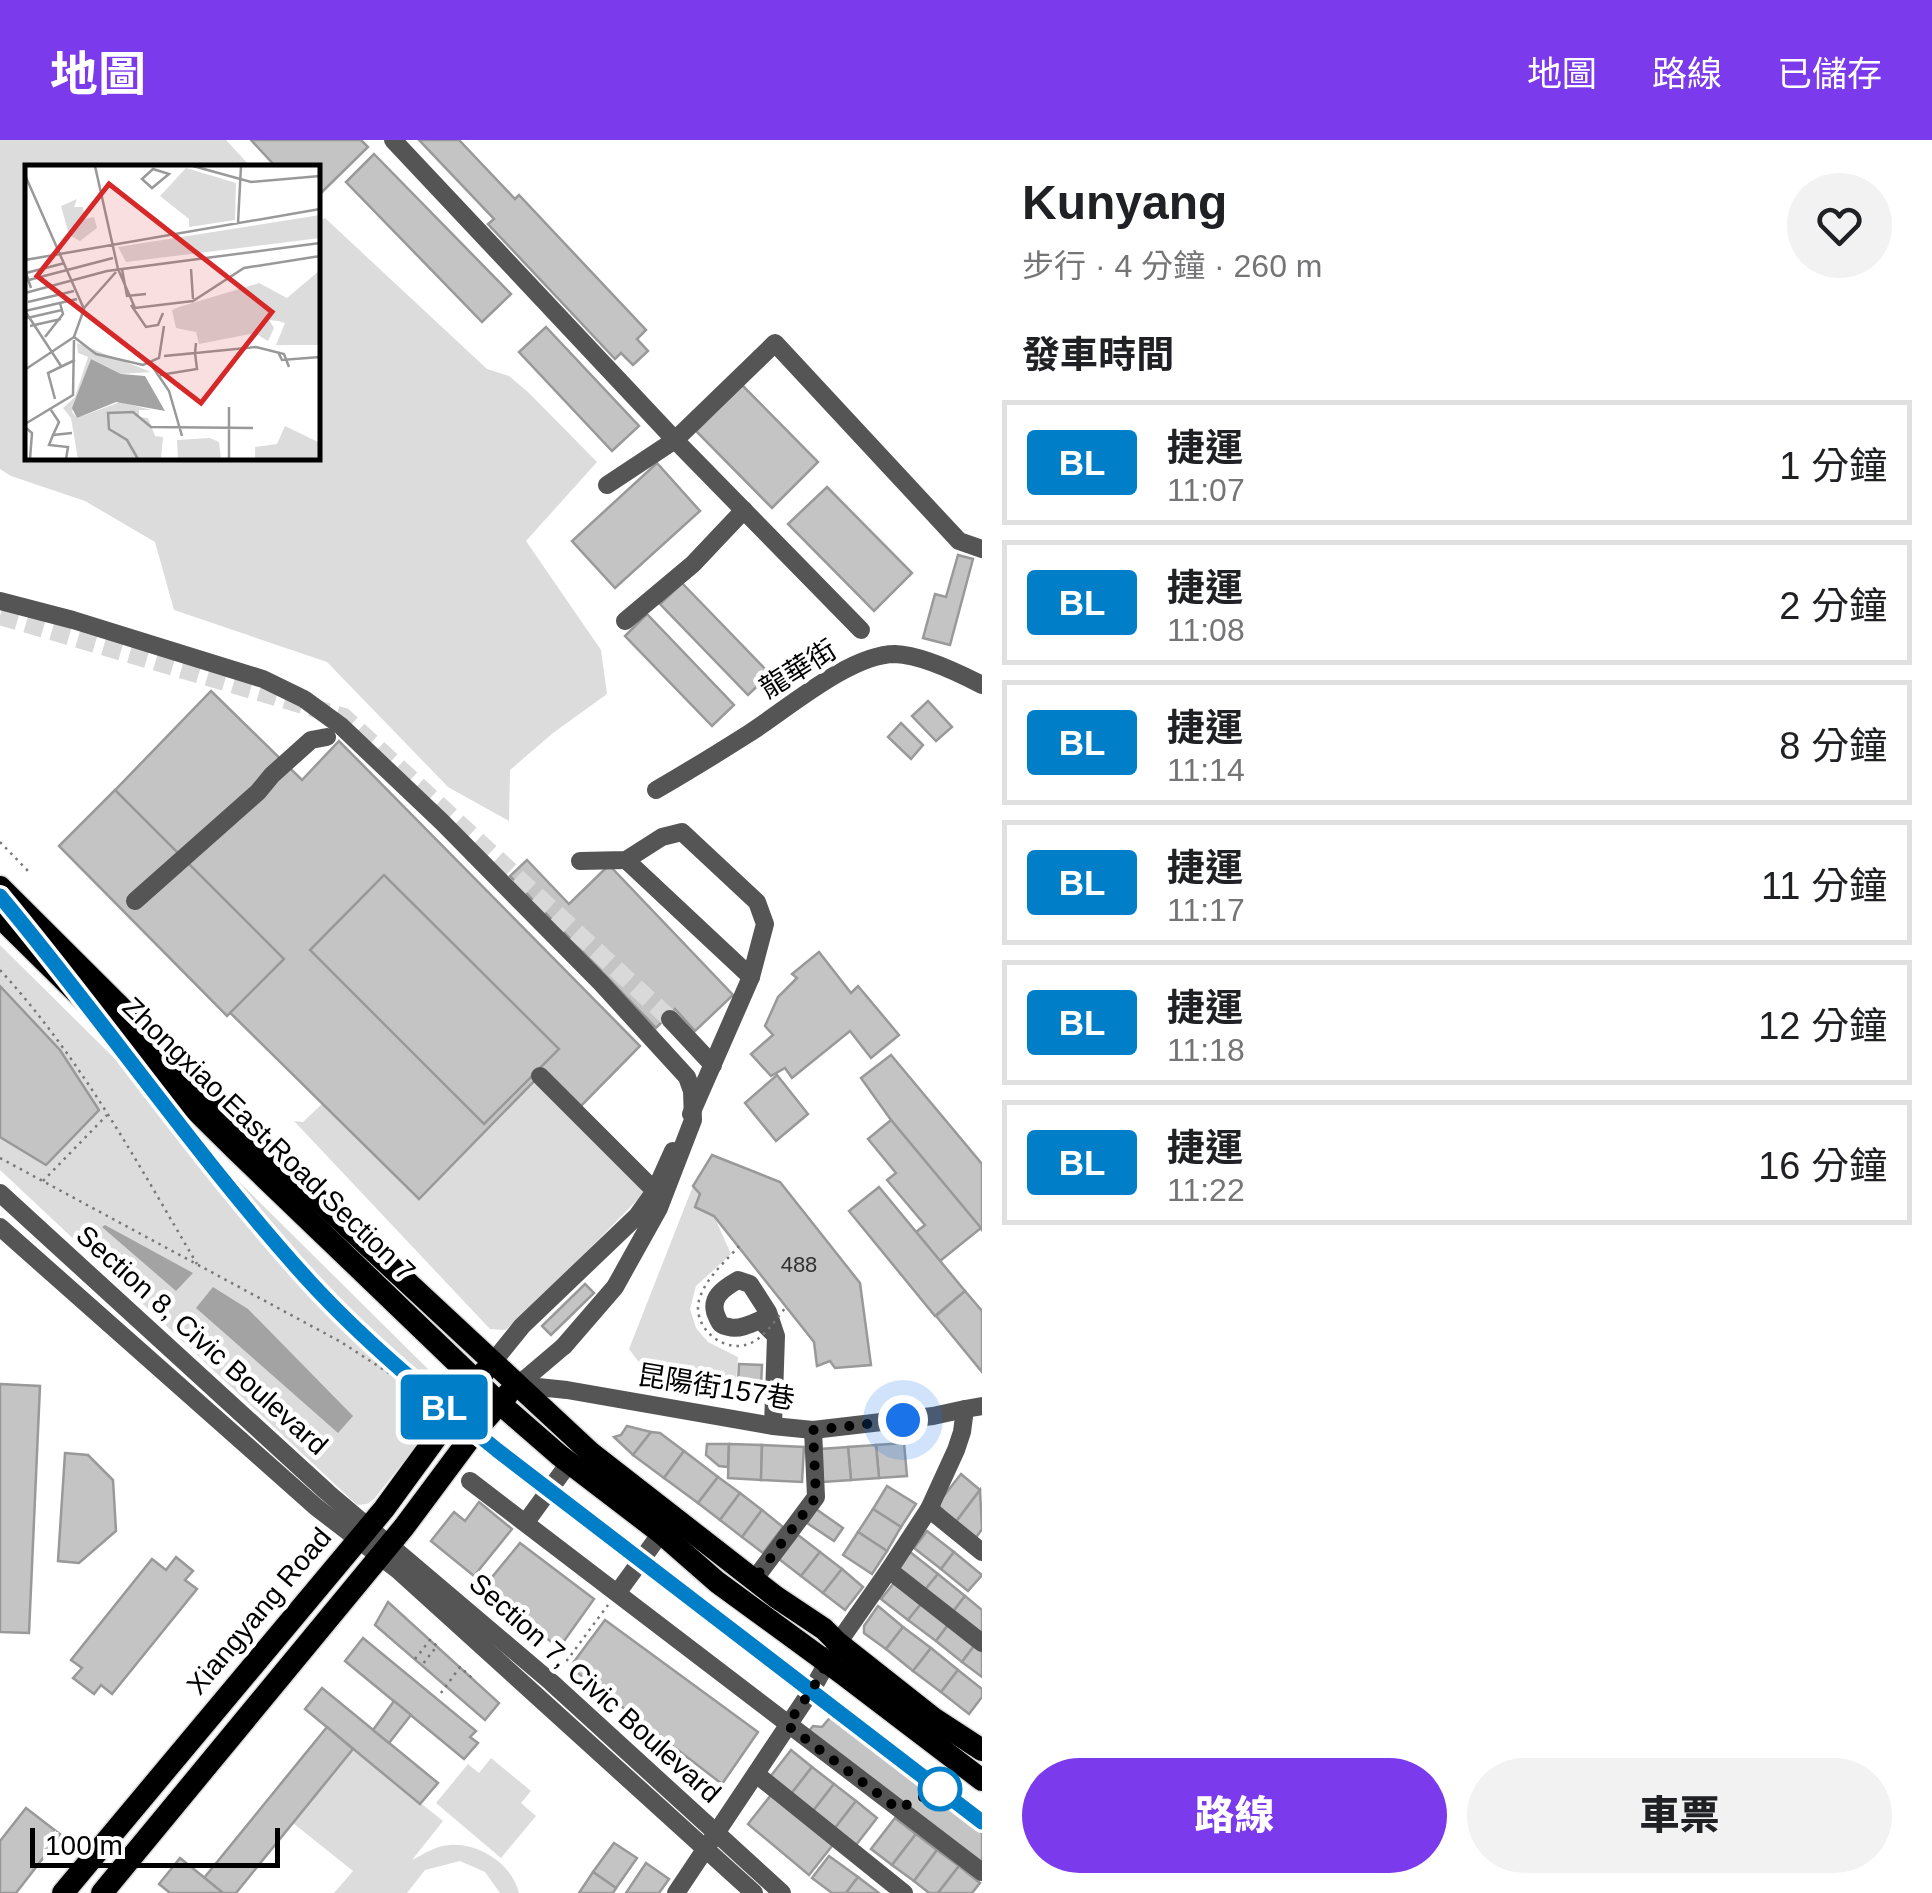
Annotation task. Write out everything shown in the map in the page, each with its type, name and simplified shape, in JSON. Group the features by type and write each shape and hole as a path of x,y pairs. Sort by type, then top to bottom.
{"main road":[{"name":"Zhongxiao East Road Section 7","path":"0,887 252,1137 591,1453 754,1580 824,1629 833,1653"},
{"name":"Zhongxiao East Road Section 7","path":"0,917 498,1402 569,1463 661,1532 717,1582 833,1653"},
{"name":"Xiangyang Road","path":"63,1893 364,1532 493,1362"},
{"name":"Xiangyang Road","path":"102,1893 385,1549 498,1402 518,1385"},
{"path":"833,1653 982,1750"},
{"path":"833,1653 982,1780"}],"street":[{"path":"392,140 861,630"},
{"path":"607,485 675,440 775,343 959,541 982,549"},
{"path":"624,621 693,564 744,510"},
{"path":"0,601 262,680 304,699 341,726 442,822 601,983 687,1077 692,1091 693,1120 659,1208 614,1287 564,1346 518,1385"},
{"name":"龍華街","path":"656,790 858,663 895,654 932,662 981,683"},
{"path":"135,902 311,740 327,737"},
{"path":"493,1362 522,1326 637,1216 655,1190 752,977 765,924 758,902 682,832 662,837 626,860 580,861"},
{"path":"626,860 752,977"},
{"path":"670,1019 713,1065"},
{"path":"540,1076 655,1190"},
{"name":"Section 8, Civic Boulevard","path":"0,1193 314,1480 364,1532"},
{"name":"Section 8, Civic Boulevard","path":"0,1226 316,1507 364,1532"},
{"path":"773,1426 776,1336"},
{"name":"昆陽街157巷","path":"518,1385 813,1430 974,1408"},
{"path":"676,1893 929,1509 974,1408"},
{"path":"754,1580 816,1497 813,1430"},
{"path":"526,1522 569,1463"},
{"path":"470,1481 982,1872"},
{"path":"929,1509 982,1552"},
{"name":"Section 7, Civic Boulevard","path":"364,1532 550,1682 711,1840 754,1893"},
{"path":"618,1592 661,1532"},
{"name":"Section 7, Civic Boulevard","path":"385,1549 711,1840 782,1893"},
{"path":"889,1570 982,1643"},
{"path":"756,1774 904,1893"}],"path":[{"path":"0,842 30,872"},
{"path":"0,970 59,1039 198,1265"},
{"path":"43,1181 108,1114"},
{"path":"0,1158 341,1342 398,1379 438,1397"},
{"path":"740,1246 708,1282 699,1299 698,1312 704,1329 722,1343 738,1348 756,1341 786,1307"},
{"path":"550,1682 618,1592"},
{"path":"415,1659 430,1640 437,1646 422,1665"},
{"path":"441,1693 460,1667 472,1679"}],"shaded area":[{"path":"0,140 226,140 249,165 25,165 25,460 320,460 320,221 325,218 487,369 509,376 528,392 597,462 526,541 601,650 607,694 510,770 509,821 448,787 327,662 174,610 155,542 85,501 0,469"},
{"path":"0,945 431,1372 446,1397 442,1413 367,1504 357,1505 0,1170"},
{"path":"545,1070 644,1193 527,1313 505,1330 490,1329 294,1121 303,1122 325,1101 419,1198"},
{"path":"693,1186 700,1194 695,1207 714,1216 731,1254 696,1286 690,1309 696,1328 708,1342 738,1357 736,1381 644,1369 629,1349"},
{"path":"105,1225 193,1273 176,1291 102,1227"},
{"path":"213,1287 248,1309 353,1416 338,1433 196,1308"},
{"path":"353,1749 443,1821 412,1860 445,1845 472,1848 502,1865 519,1893 500,1893 485,1872 460,1861 425,1870 407,1893 334,1893 353,1871 293,1823"},
{"path":"491,1758 531,1791 521,1803 536,1816 501,1858 436,1803 468,1764 479,1773"}],"building":[{"path":"251,140 361,140 368,147 320,194 320,165 274,165"},
{"path":"419,140 459,140 515,199 519,195 646,330 637,339 648,351 633,365 621,353 615,359 488,224 494,219"},
{"path":"374,154 511,294 482,322 346,182"},
{"path":"546,327 639,426 612,451 519,352"},
{"path":"742,385 818,462 772,508 696,431"},
{"path":"657,463 700,511 615,588 572,541"},
{"path":"827,487 912,573 874,611 788,524"},
{"path":"958,555 973,559 950,645 923,638 935,594 946,597"},
{"path":"682,583 770,674 748,695 660,604"},
{"path":"647,614 734,705 712,726 625,636"},
{"path":"211,691 302,780 339,741 640,1046 581,1106 545,1070 419,1199 61,846"},
{"path":"928,701 952,727 936,741 912,716"},
{"path":"901,723 923,745 911,759 888,737"},
{"path":"115,790 284,959 227,1016 59,846"},
{"path":"527,860 569,904 609,865 733,995 695,1031 675,1009 656,1028 510,876"},
{"path":"384,875 559,1049 484,1124 310,950"},
{"path":"819,952 851,993 858,986 899,1035 871,1058 850,1031 792,1078 785,1068 771,1076 751,1054 773,1035 765,1026 778,997 797,978 792,974"},
{"path":"0,986 60,1050 99,1110 46,1165 0,1137"},
{"path":"891,1055 982,1164 982,1230 861,1078"},
{"path":"777,1075 808,1114 776,1141 745,1103"},
{"path":"891,1120 981,1228 940,1261 916,1232 925,1225 887,1180 896,1173 868,1139"},
{"path":"712,1155 780,1182 860,1283 871,1365 835,1368 830,1361 817,1366 814,1342 714,1216 695,1207 700,1194 693,1186"},
{"path":"879,1187 965,1291 935,1316 849,1211"},
{"path":"585,1284 594,1293 551,1335 542,1326"},
{"path":"965,1291 982,1311 982,1372 936,1316"},
{"path":"739,1364 762,1365 761,1385 738,1383"},
{"path":"0,1384 40,1386 29,1633 0,1632"},
{"path":"627,1426 651,1432 633,1455 614,1437"},
{"path":"651,1432 660,1433 684,1451 664,1478 633,1455"},
{"path":"904,1443 907,1476 879,1478 876,1445"},
{"path":"707,1444 729,1444 728,1467 719,1466 706,1455"},
{"path":"729,1444 762,1445 761,1480 728,1478"},
{"path":"762,1445 804,1447 802,1482 761,1480"},
{"path":"876,1445 879,1478 851,1480 848,1447"},
{"path":"848,1447 851,1480 823,1482 820,1449"},
{"path":"684,1451 718,1477 698,1503 664,1478"},
{"path":"65,1453 88,1455 113,1480 116,1531 79,1563 58,1561"},
{"path":"961,1474 980,1490 955,1523 939,1502"},
{"path":"718,1477 740,1493 720,1520 698,1503"},
{"path":"887,1486 916,1504 901,1527 873,1509"},
{"path":"980,1490 982,1529 975,1539 955,1523"},
{"path":"740,1493 762,1510 742,1537 720,1520"},
{"path":"479,1502 512,1529 474,1576 431,1541 454,1512 465,1521"},
{"path":"816,1509 843,1528 834,1541 807,1523"},
{"path":"873,1509 901,1527 887,1551 858,1532"},
{"path":"762,1510 783,1527 763,1553 742,1537"},
{"path":"927,1531 954,1552 941,1569 914,1548"},
{"path":"858,1532 887,1551 872,1574 843,1555"},
{"path":"798,1535 820,1552 801,1576 779,1559"},
{"path":"520,1543 594,1599 559,1648 483,1588"},
{"path":"820,1552 842,1569 823,1593 801,1576"},
{"path":"910,1552 938,1574 924,1591 897,1569"},
{"path":"954,1552 982,1575 968,1591 941,1569"},
{"path":"176,1557 193,1571 185,1580 197,1589 112,1694 101,1685 94,1694 73,1678 82,1668 71,1660 152,1559 166,1570"},
{"path":"842,1569 863,1587 845,1610 823,1593"},
{"path":"938,1574 965,1596 952,1613 924,1591"},
{"path":"894,1583 921,1604 908,1620 881,1599"},
{"path":"965,1596 982,1610 979,1635 952,1613"},
{"path":"388,1602 499,1703 485,1720 375,1625"},
{"path":"921,1604 948,1625 936,1641 908,1620"},
{"path":"878,1606 903,1627 886,1649 864,1633 864,1626"},
{"path":"605,1620 758,1732 722,1784 570,1667"},
{"path":"948,1625 974,1646 962,1662 936,1641"},
{"path":"903,1627 931,1648 913,1671 886,1649"},
{"path":"363,1638 476,1731 470,1737 478,1743 464,1759 345,1661"},
{"path":"974,1646 982,1651 982,1677 962,1662"},
{"path":"931,1648 958,1670 941,1692 913,1671"},
{"path":"958,1670 982,1689 982,1697 969,1714 941,1692"},
{"path":"322,1688 438,1783 420,1804 305,1709"},
{"path":"394,1701 411,1715 389,1743 373,1730"},
{"path":"833,1714 982,1829 982,1870 809,1731 813,1726 822,1727"},
{"path":"327,1727 353,1749 236,1893 223,1893 204,1878"},
{"path":"791,1750 812,1767 791,1794 770,1777"},
{"path":"812,1767 834,1784 813,1811 791,1794"},
{"path":"834,1784 856,1801 835,1828 813,1811"},
{"path":"775,1790 836,1841 809,1875 748,1824"},
{"path":"856,1801 877,1818 856,1845 835,1828"},
{"path":"26,1808 61,1835 16,1893 0,1893 0,1841"},
{"path":"895,1818 916,1834 892,1865 871,1849"},
{"path":"916,1834 937,1850 914,1881 892,1865"},
{"path":"614,1843 637,1858 616,1888 593,1872"},
{"path":"937,1850 959,1866 938,1893 929,1893 914,1881"},
{"path":"829,1856 858,1877 846,1893 832,1893 812,1878"},
{"path":"180,1858 223,1893 170,1893 159,1884"},
{"path":"646,1863 669,1879 659,1893 626,1893"},
{"path":"959,1866 980,1883 972,1893 938,1893"},
{"path":"593,1872 616,1888 613,1893 579,1893"},
{"path":"858,1877 879,1893 846,1893"}],"tunnel":[{"path":"0,616 344,717 670,1019"}],"metro line":[{"name":"BL","path":"0,896 261,1226 369,1341 497,1450 982,1822"}],"route":[{"path":"903,1420 813,1430 816,1497 754,1580 838,1643 787,1725 898,1809 940,1789"}]}
